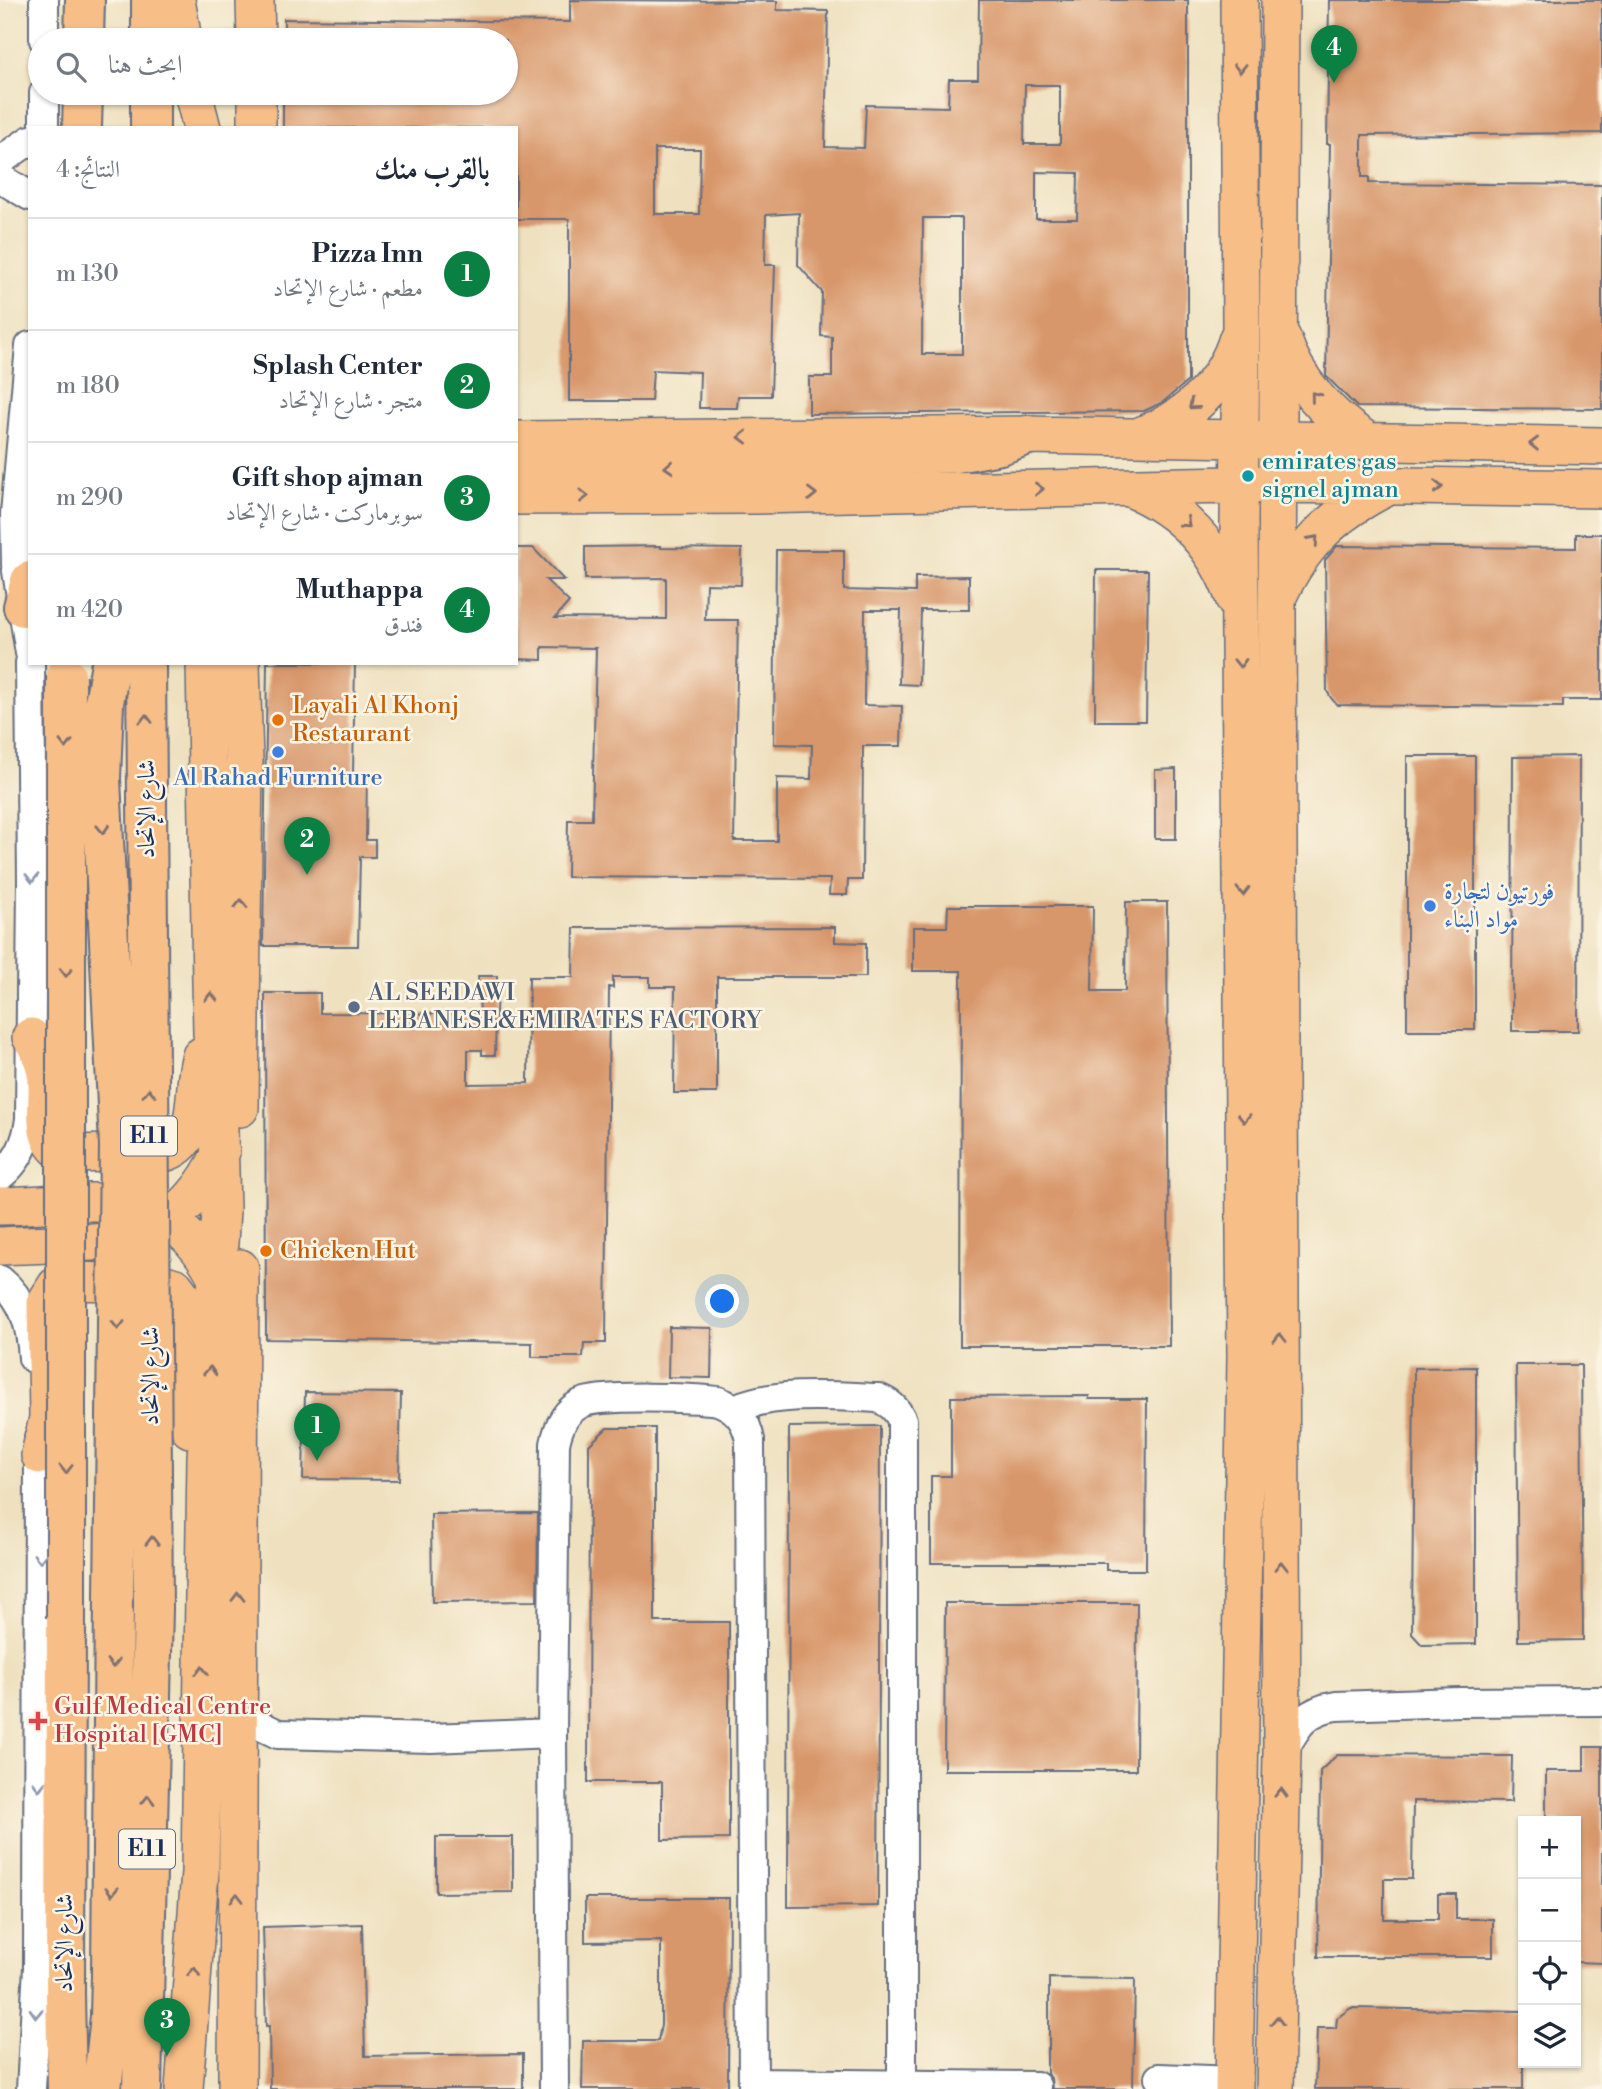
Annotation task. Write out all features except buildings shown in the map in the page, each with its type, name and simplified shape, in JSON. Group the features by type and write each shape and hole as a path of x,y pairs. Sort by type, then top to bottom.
{"highway":[{"path":"84,28 85,0"},
{"path":"151,0 151,28"},
{"path":"82,126 83,105"},
{"path":"150,105 150,126"},
{"path":"518,472 956,453 993,447 1028,435"},
{"path":"102,2089 111,1975 119,1146 100,779 104,703 111,665"},
{"name":"شارع الإتحاد","path":"142,2089 153,1609 146,665"},
{"name":"شارع الإتحاد","path":"66,670 67,2089"},
{"path":"39,1913 55,1952 65,1995"}],"main road":[{"path":"176,0 181,28"},
{"path":"255,0 256,28"},
{"path":"1234,2085 1246,1356 1239,616 1239,0"},
{"path":"1275,2089 1282,1753 1278,597 1280,0"},
{"path":"185,105 186,126"},
{"path":"196,105 201,126"},
{"path":"257,105 257,126"},
{"path":"1279,326 1286,349 1311,392 1345,427 1366,440"},
{"path":"1137,436 1169,423 1190,409 1209,391 1229,361 1241,327"},
{"path":"518,440 1028,435 1602,446"},
{"path":"518,496 757,495 1278,484 1602,489"},
{"path":"1278,597 1299,557 1314,539 1348,508 1389,486"},
{"path":"1129,487 1164,505 1194,530 1207,545 1227,579 1239,616"},
{"path":"237,2089 240,970 244,759 241,665"},
{"path":"184,2089 200,1872 206,1457 221,1210 221,1151 212,1034 208,670"},
{"path":"31,1037 43,1055 46,1071 50,1139 59,1151 73,1155 167,1152 186,1140 192,1127 196,1075 212,1034"},
{"path":"0,1246 117,1240 145,1232 181,1209 199,1189 221,1151"},
{"path":"0,1206 113,1202 140,1206 168,1219 198,1245 218,1278"},
{"path":"40,1455 48,1418 46,1302 56,1286 75,1281 162,1283 175,1287 180,1293 186,1306 186,1413 192,1433 206,1457"},
{"path":"201,2089 236,2036"}],"street":[{"path":"44,0 44,28"},
{"path":"40,126 43,105"},
{"path":"0,161 28,139"},
{"path":"0,178 28,195"},
{"path":"28,361 7,519 28,641"},
{"path":"0,1176 15,1161 26,1140 30,1119 30,665"},
{"path":"0,1280 19,1300 29,1324 40,1455 39,1913 32,2089"},
{"path":"734,1409 777,1397 878,1398 897,1410 902,1420 902,2087"},
{"path":"554,2089 552,1733 555,1444 562,1420 570,1411 592,1399 605,1398 709,1400 726,1404 742,1417 750,1440 753,2086 1035,2086"},
{"path":"1282,1753 1300,1722 1326,1708 1336,1706 1602,1701"},
{"path":"237,1704 255,1723 278,1734 431,1738 552,1733"},
{"path":"237,1763 256,1745 278,1734"},
{"path":"1159,2078 1234,2085"}],"place":[{"name":"Muthappa","path":"1334,83"},
{"name":"emirates gas signel ajman","path":"1248,476"},
{"name":"Layali Al Khonj Restaurant","path":"278,720"},
{"name":"Al Rahad Furniture","path":"278,752"},
{"name":"Splash Center","path":"307,875"},
{"name":"فورتيون لتجارة مواد البناء","path":"1430,906"},
{"name":"AL SEEDAWI LEBANESE&EMIRATES FACTORY","path":"354,1007"},
{"name":"Chicken Hut","path":"266,1251"},
{"name":"Pizza Inn","path":"317,1461"},
{"name":"Gulf Medical Centre Hospital [GMC]","path":"38,1721"},
{"name":"Gift shop ajman","path":"167,2056"}]}
